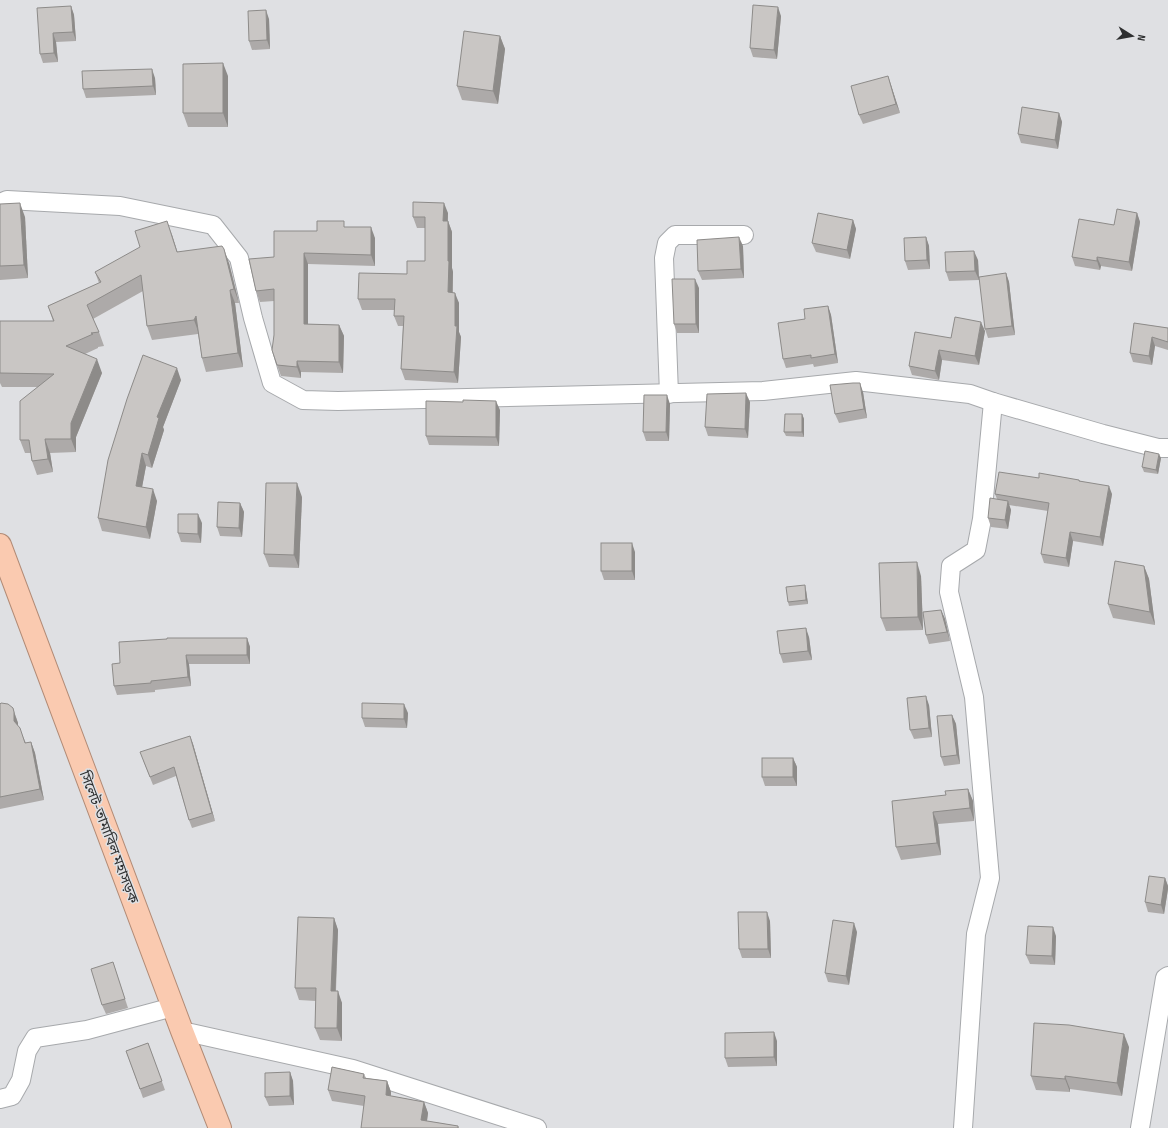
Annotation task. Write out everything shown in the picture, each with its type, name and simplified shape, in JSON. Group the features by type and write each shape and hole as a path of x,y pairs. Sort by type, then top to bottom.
{"highway":[{"name":"সিলেট-তামাবিল মহাসড়ক","path":"0,545 182,1031 220,1128"}],"street":[{"path":"0,203 7,200 120,206 213,225 239,258 253,318 272,383 303,400 338,401 762,391 856,381 970,394 1103,434 1158,448 1168,448"},
{"path":"669,394 664,258 667,243 675,235 744,235"},
{"path":"963,1128 976,934 990,878 974,697 949,592 951,566 976,550 982,519 993,402"},
{"path":"1140,1128 1160,1003 1165,978 1168,976"},
{"path":"0,1099 12,1096 20,1080 27,1051 35,1038 87,1030 173,1007"},
{"path":"182,1031 353,1068 537,1128"}],"building":[{"path":"753,5 778,7 774,50 750,48"},
{"path":"71,6 73,32 53,33 54,53 40,54 37,8"},
{"path":"266,10 267,40 249,41 248,11"},
{"path":"464,31 500,36 493,91 457,86"},
{"path":"223,63 223,113 183,113 183,64"},
{"path":"152,69 153,86 83,89 82,71"},
{"path":"888,76 896,104 859,115 851,86"},
{"path":"1022,107 1059,113 1055,140 1018,134"},
{"path":"413,202 444,203 443,221 448,221 448,292 455,293 455,326 457,326 454,372 401,369 404,316 394,316 395,299 358,299 359,273 407,274 407,261 425,261 425,217 413,217"},
{"path":"20,203 24,265 0,266 0,204"},
{"path":"1117,209 1137,213 1129,262 1097,257 1097,261 1072,257 1079,219 1114,225"},
{"path":"818,213 853,220 847,250 812,243"},
{"path":"167,221 177,252 222,246 224,249 234,289 230,290 238,353 202,358 196,316 194,320 147,326 141,275 87,305 99,332 91,333 93,334 66,346 97,359 71,423 71,439 45,439 48,459 32,461 29,440 20,440 20,401 54,374 0,373 0,321 54,321 48,306 101,282 95,272 140,247 135,231"},
{"path":"317,221 344,221 344,227 371,227 371,255 304,253 304,324 339,325 339,362 297,361 297,367 277,365 272,350 274,335 274,289 256,291 249,259 274,257 274,231 317,231"},
{"path":"739,237 741,269 698,271 697,240"},
{"path":"926,237 927,260 905,261 904,238"},
{"path":"974,251 975,271 946,272 945,252"},
{"path":"1006,273 1012,326 985,329 979,277"},
{"path":"672,279 695,279 696,324 674,324"},
{"path":"828,306 835,354 811,358 811,355 783,359 778,323 805,319 804,309"},
{"path":"955,317 981,322 975,356 939,350 935,371 909,366 915,332 951,338"},
{"path":"1134,323 1168,328 1168,342 1152,337 1149,356 1130,353"},
{"path":"143,355 177,368 157,417 159,418 148,455 142,453 136,486 153,489 146,527 98,518 108,460 127,399"},
{"path":"860,383 864,409 835,414 830,385"},
{"path":"746,393 745,429 705,427 707,394"},
{"path":"644,395 667,395 666,432 643,432"},
{"path":"463,400 496,401 496,437 426,436 426,401 463,402"},
{"path":"785,414 802,414 802,432 784,432"},
{"path":"1145,451 1159,454 1156,470 1142,467"},
{"path":"999,472 1039,478 1039,473 1109,486 1100,537 1070,532 1066,558 1041,554 1049,503 995,494"},
{"path":"266,483 297,483 294,555 264,554"},
{"path":"990,498 1008,501 1005,520 988,518"},
{"path":"218,502 240,503 239,528 217,527"},
{"path":"178,514 198,514 198,534 178,533"},
{"path":"601,543 632,543 632,571 601,571"},
{"path":"1115,561 1144,566 1150,612 1108,604"},
{"path":"917,562 918,617 881,618 879,563"},
{"path":"805,585 806,600 788,602 786,587"},
{"path":"941,610 947,632 926,635 923,612"},
{"path":"806,628 808,651 780,654 777,631"},
{"path":"167,638 247,638 247,655 186,655 188,677 151,681 151,683 114,686 112,664 120,663 119,642"},
{"path":"926,696 929,728 910,730 907,698"},
{"path":"1,703 8,704 13,708 14,721 20,728 25,743 31,742 40,789 0,797"},
{"path":"362,703 404,704 404,719 362,718"},
{"path":"952,715 957,755 941,757 937,716"},
{"path":"190,736 212,813 189,820 174,767 150,777 140,752"},
{"path":"762,758 793,758 793,777 762,777"},
{"path":"968,789 970,808 933,812 937,843 896,847 892,801 946,795 945,791"},
{"path":"1149,876 1165,878 1161,905 1145,902"},
{"path":"738,912 767,912 768,949 739,949"},
{"path":"298,917 334,918 331,991 338,991 337,1028 315,1028 316,988 295,988"},
{"path":"833,920 854,923 846,976 825,973"},
{"path":"1028,926 1053,927 1052,956 1026,955"},
{"path":"113,962 125,999 102,1005 91,969"},
{"path":"1034,1023 1069,1025 1124,1034 1117,1083 1065,1076 1065,1079 1031,1076"},
{"path":"774,1032 774,1057 725,1058 725,1033"},
{"path":"148,1043 162,1081 140,1089 126,1051"},
{"path":"332,1067 364,1074 363,1078 387,1081 386,1095 424,1102 421,1120 458,1126 458,1128 361,1128 365,1096 328,1090"},
{"path":"290,1072 290,1096 265,1097 265,1073"}]}
